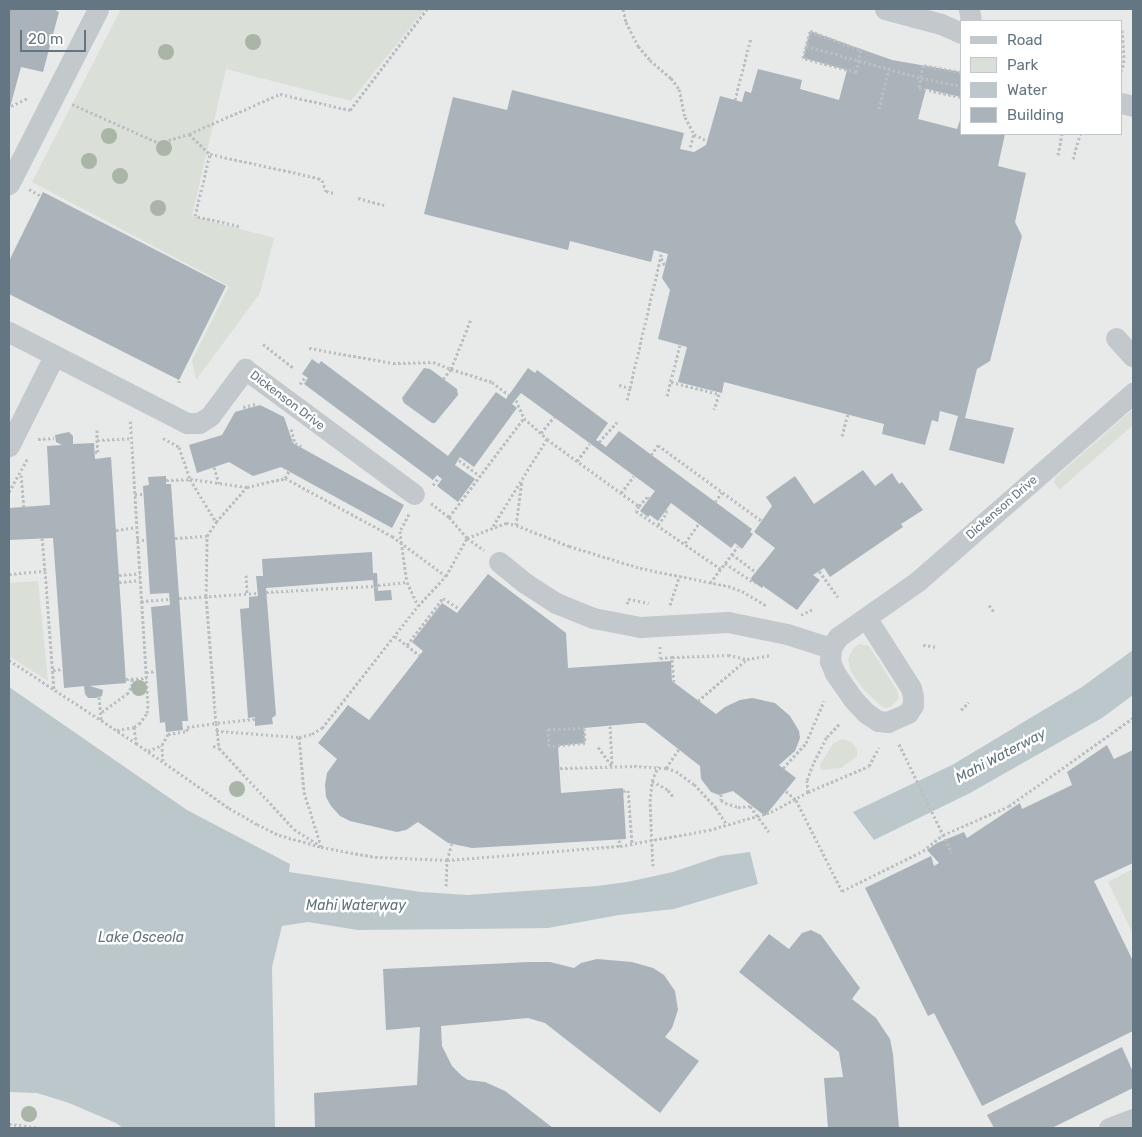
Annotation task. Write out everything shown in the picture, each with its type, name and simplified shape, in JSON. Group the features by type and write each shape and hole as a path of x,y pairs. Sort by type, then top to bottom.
{"street":[{"path":"9,184 98,9"},
{"path":"885,9 941,24 960,33"},
{"name":"Dickenson Drive","path":"9,332 188,423 199,423 210,416 245,369 416,502"},
{"path":"1116,338 1133,357"},
{"path":"9,446 54,356"},
{"name":"Dickenson Drive","path":"831,648 838,637 867,619 925,575 1133,393"},
{"path":"499,562 525,583 556,603 593,618 640,627 728,622 787,634 831,648 830,661 835,673 853,699 866,713 878,721 888,722 908,713 913,705 911,688 867,619"},
{"path":"1109,1128 1133,1119"}],"path":[{"path":"69,102 159,143 189,134 280,94 350,110 428,9"},
{"path":"623,9 626,22 638,46 650,60 672,78 679,88 685,117 694,134 707,141"},
{"path":"1122,30 1124,60 1122,71"},
{"path":"810,31 861,50 856,72 803,58 806,46 810,31"},
{"path":"736,100 751,36"},
{"path":"806,46 921,78 960,86"},
{"path":"960,72 923,66 919,88 960,98"},
{"path":"879,109 889,68"},
{"path":"189,134 210,154 318,178 322,180 326,190 334,193"},
{"path":"690,147 694,134"},
{"path":"1058,155 1062,135"},
{"path":"1073,159 1080,135"},
{"path":"210,154 195,216 239,226"},
{"path":"358,198 384,204"},
{"path":"627,400 662,252"},
{"path":"660,258 665,266"},
{"path":"443,379 451,368 471,319"},
{"path":"263,344 294,368"},
{"path":"667,396 680,346"},
{"path":"309,348 393,363 433,362 492,382 510,395"},
{"path":"671,382 719,394 714,409"},
{"path":"618,385 630,388"},
{"path":"516,400 524,418 547,439 640,506"},
{"path":"242,408 260,402"},
{"path":"842,436 848,414"},
{"path":"541,433 554,417"},
{"path":"448,516 524,418"},
{"path":"116,730 134,727 143,719 148,708 130,420"},
{"path":"599,442 617,422"},
{"path":"290,424 295,443 301,446"},
{"path":"94,452 98,452 97,430"},
{"path":"38,440 54,438"},
{"path":"98,440 131,438"},
{"path":"163,438 179,447 190,479 216,522"},
{"path":"493,527 547,439"},
{"path":"577,461 590,444"},
{"path":"651,455 658,445 762,522"},
{"path":"458,460 480,476"},
{"path":"214,467 218,483"},
{"path":"285,478 289,471"},
{"path":"20,475 24,507"},
{"path":"621,493 634,476"},
{"path":"166,480 190,479 247,487 285,478 401,542 446,576"},
{"path":"516,525 522,480"},
{"path":"219,748 216,731 206,596 207,536 216,522 247,487"},
{"path":"715,502 722,492"},
{"path":"135,494 143,494"},
{"path":"649,498 647,497 636,511 721,569"},
{"path":"418,606 408,582 400,531 416,502 429,502 448,516 468,538"},
{"path":"658,525 667,512 666,510"},
{"path":"685,543 699,522"},
{"path":"216,731 299,737 312,734 322,728 418,606 446,576 468,538 493,527 506,524 516,525 602,557 742,591 773,609"},
{"path":"116,530 137,527"},
{"path":"175,538 207,536"},
{"path":"42,538 54,690"},
{"path":"138,540 146,540"},
{"path":"710,582 738,546"},
{"path":"732,554 756,572"},
{"path":"725,563 755,583"},
{"path":"9,574 45,571"},
{"path":"820,571 838,597"},
{"path":"119,575 140,574"},
{"path":"246,575 247,594"},
{"path":"669,607 679,577"},
{"path":"119,582 140,580"},
{"path":"266,592 376,586 408,582"},
{"path":"376,586 376,591"},
{"path":"179,598 258,593"},
{"path":"406,645 443,598 460,609"},
{"path":"142,601 169,599"},
{"path":"989,605 994,612"},
{"path":"794,617 813,609"},
{"path":"395,636 419,655"},
{"path":"923,646 937,647"},
{"path":"660,654 660,658 728,655 747,659 776,654"},
{"path":"672,657 674,682"},
{"path":"698,701 747,659"},
{"path":"9,660 136,742 229,808 257,824 279,835 322,847 375,857 447,860 652,842 727,825 757,816 796,800 808,792 869,766 879,747"},
{"path":"52,670 62,669"},
{"path":"146,672 156,671"},
{"path":"102,712 127,694 132,686 132,678"},
{"path":"126,679 147,678"},
{"path":"100,698 101,720"},
{"path":"783,768 806,743 824,701"},
{"path":"961,710 969,702"},
{"path":"786,791 796,800 842,891 923,851 943,835 1009,806 1133,718"},
{"path":"163,762 162,745 168,734 187,731 185,727 255,719"},
{"path":"808,792 807,780 814,762 827,737 840,722"},
{"path":"610,726 612,766"},
{"path":"134,727 136,742"},
{"path":"584,728 585,743 550,746 548,729 584,728"},
{"path":"299,737 304,792 322,847"},
{"path":"899,744 952,853"},
{"path":"148,751 162,745"},
{"path":"213,746 219,748 294,830 322,847"},
{"path":"598,747 612,766"},
{"path":"666,768 679,749"},
{"path":"653,866 650,801 652,781 658,766"},
{"path":"560,768 658,766 676,771 694,784 716,808 727,825"},
{"path":"652,781 668,790 674,798"},
{"path":"623,791 628,790 632,844"},
{"path":"721,794 720,800 738,807 750,806 769,832"},
{"path":"619,840 620,846"},
{"path":"446,886 447,860 452,844"},
{"path":"9,1124 38,1128"}],"shaded area":[{"path":"9,9 1133,9 1133,1128 9,1128"}],"green space":[{"path":"121,9 425,9 351,101 226,69 192,216 274,238 260,293 196,380 192,360 229,286 32,182"},
{"path":"1133,409 1133,425 1059,490 1054,482 1055,478"},
{"path":"38,581 48,681 9,656 9,583"},
{"path":"859,644 869,646 897,690 899,698 891,707 884,708 878,703 864,690 851,672 848,659 853,649"},
{"path":"842,739 852,742 857,750 857,756 841,768 821,770 820,765 833,744"},
{"path":"1133,869 1133,934 1108,882"}],"water":[{"name":"Mahi Waterway","path":"1133,650 1133,695 1102,718 970,793 874,840 853,812 952,765 1082,687"},
{"name":"Lake Osceola","path":"9,687 187,810 290,864 289,872 421,892 468,895 597,886 627,882 673,872 720,856 750,852 758,884 674,909 619,915 548,928 358,930 308,922 282,926 272,967 275,1128 123,1128 116,1123 69,1103 37,1093 9,1092"}],"building":[{"path":"9,9 53,9 59,12 43,72 21,67 9,111"},
{"path":"810,31 892,60 960,72 960,97 926,89 918,119 957,129 960,120 960,135 1005,135 998,166 1026,173 1015,222 1022,236 990,361 977,369 965,418 1014,428 1004,464 949,450 958,416 940,411 938,422 932,420 925,445 882,434 884,424 724,382 722,393 678,382 687,347 658,339 670,290 662,278 668,254 654,250 651,262 570,241 568,250 424,214 453,97 507,110 512,90 684,133 680,149 694,152 706,145 720,96 742,102 745,91 751,93 758,69 802,80 800,89 839,100 847,70 803,58"},
{"path":"43,192 226,286 179,380 9,294 9,261"},
{"path":"312,359 319,364 321,361 448,456 496,392 506,399 528,368 535,373 537,370 608,423 596,440 606,447 619,431 752,529 750,532 753,534 742,549 735,543 731,548 671,503 658,521 650,515 648,517 640,511 655,491 521,393 512,404 517,408 474,467 460,457 455,465 475,479 458,502 437,486 442,479 437,475 433,480 304,384 308,378 302,374"},
{"path":"424,368 430,369 457,389 458,395 435,423 432,423 404,403 402,398"},
{"path":"260,405 284,417 293,443 404,505 392,528 281,467 253,476 229,462 197,473 189,445 222,435 235,412"},
{"path":"69,432 73,436 73,444 94,443 95,459 111,457 126,683 90,686 103,690 102,696 96,698 88,698 85,694 84,686 64,688 53,538 9,540 9,508 50,505 47,446 62,445 56,442 55,435"},
{"path":"863,470 875,486 892,473 899,484 902,482 923,510 901,524 903,527 830,577 824,568 813,575 820,580 797,610 763,586 762,588 752,581 751,578 775,548 754,532 772,506 766,497 795,476 814,504"},
{"path":"166,476 166,484 171,484 188,721 182,721 183,730 166,732 165,722 160,723 151,607 170,605 169,593 150,594 143,486 149,485 148,477"},
{"path":"372,552 373,573 377,573 378,591 391,590 392,600 375,601 373,580 266,588 276,715 272,718 273,724 255,726 255,717 248,718 240,609 249,608 249,597 258,596 256,576 263,576 262,559"},
{"path":"488,574 566,633 568,668 671,661 672,681 716,714 725,707 740,700 752,698 775,703 790,716 799,731 800,738 795,751 779,765 796,778 765,816 733,791 719,795 711,792 701,779 700,766 645,723 638,723 584,728 585,743 558,746 561,793 623,788 626,839 472,848 448,843 418,822 406,830 397,832 350,821 340,816 326,797 325,785 327,773 337,759 318,743 348,705 369,720 423,651 412,642 442,603 457,613"},
{"path":"1107,745 1114,759 1133,750 1133,863 1094,881 1133,961 1133,1031 982,1106 934,1013 928,1016 865,888 931,856 934,866 939,863 927,850 937,843 964,832 967,838 1020,803 1022,809 1072,785 1067,772"},
{"path":"811,930 821,935 860,988 852,999 876,1018 890,1039 899,1128 828,1128 824,1078 843,1077 839,1052 739,972 769,934 789,949 802,933"},
{"path":"597,959 632,962 653,968 664,975 675,991 678,1010 672,1028 665,1037 699,1061 660,1113 545,1023 528,1018 441,1026 442,1046 452,1066 462,1076 468,1080 485,1082 505,1091 553,1128 315,1128 314,1093 417,1085 420,1027 386,1030 383,969 529,962 550,962 574,968 581,963"},
{"path":"1122,1047 1133,1072 1133,1088 1052,1128 994,1128 987,1115"}]}
